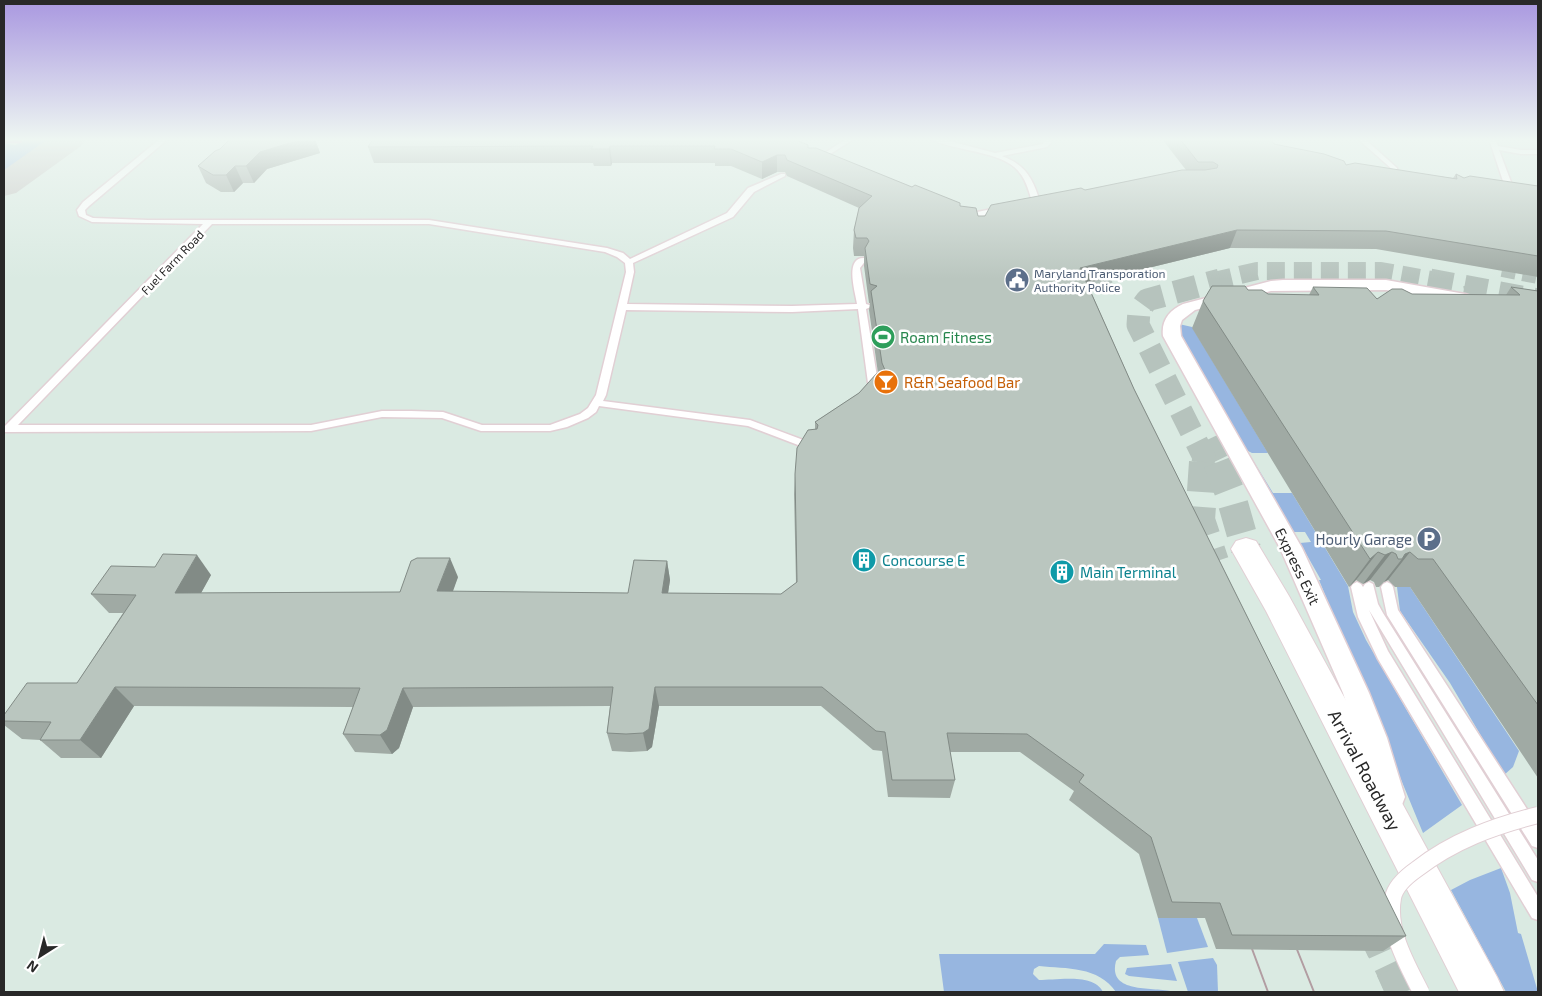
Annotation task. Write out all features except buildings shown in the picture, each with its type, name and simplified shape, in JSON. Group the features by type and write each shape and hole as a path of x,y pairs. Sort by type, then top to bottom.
{"main road":[{"name":"Arrival Roadway","path":"1246,549 1278,605 1482,992"}],"street":[{"path":"1178,314 1189,307 1276,286 1395,286 1472,299"},
{"path":"1178,314 1181,305 1209,296"},
{"name":"Express Exit","path":"1178,314 1171,324 1172,336 1291,548 1336,646 1389,785 1399,834"}],"lane":[{"name":"Fuel Farm Road","path":"109,185 81,210 82,215 86,219 96,221 210,222"},
{"path":"629,262 730,215 751,190 761,185"},
{"path":"1028,185 1036,202"},
{"path":"1508,185 1510,190"},
{"path":"1501,189 1518,192"},
{"path":"1028,204 1045,200"},
{"path":"962,222 980,214 1010,207"},
{"path":"980,225 992,211"},
{"name":"Fuel Farm Road","path":"6,430 210,222"},
{"path":"6,430 311,428 382,414 443,415 483,428 550,428 576,420 588,413 597,403 601,394 630,272 629,262 620,255 607,250 435,223 210,222"},
{"path":"862,260 856,265 866,306 873,383 876,389"},
{"path":"621,307 795,309 866,306"},
{"path":"597,403 750,423 810,446"},
{"path":"1537,872 1378,616 1363,587 1364,617 1380,649 1538,912"},
{"path":"1387,588 1392,611 1538,840"},
{"path":"1421,992 1398,944 1393,908 1396,890 1425,862 1459,840 1509,822 1538,815"}],"shaded area":[{"path":"1179,324 1192,327 1268,453 1252,453 1246,450 1180,336"},
{"path":"1252,462 1254,462 1273,493 1292,493 1348,586 1353,612 1366,640 1462,805 1423,833 1319,580 1321,580 1300,543 1311,542 1305,532 1293,532"},
{"path":"1397,587 1410,587 1519,751 1513,767 1504,775 1450,683 1400,611"},
{"path":"1501,868 1510,893 1518,933 1521,934 1538,992 1506,992 1451,890 1470,880"},
{"path":"1158,918 1197,918 1208,947 1167,953"},
{"path":"1104,944 1146,945 1149,955 1120,957 1116,961 1115,972 1119,979 1125,984 1135,987 1175,992 1116,992 1100,977 1091,973 1081,970 1039,966 1034,969 1033,974 1039,980 1084,980 1092,982 1103,992 944,992 939,954 1095,954"},
{"path":"1213,958 1217,965 1218,992 1188,992 1178,962"},
{"path":"1171,964 1177,981 1125,974 1127,968"}],"tunnel":[{"path":"1099,280 1126,270"},
{"path":"1502,270 1538,277"},
{"path":"1214,281 1257,271 1381,271 1437,281"},
{"path":"1082,314 1086,295 1099,280"},
{"path":"1203,463 1204,457 1138,325 1139,311 1147,300 1220,280"},
{"path":"1430,280 1538,300"},
{"path":"1465,295 1480,292"},
{"path":"1207,440 1218,463"},
{"path":"1204,462 1200,520 1214,562"},
{"path":"1218,462 1230,493 1246,549"},
{"path":"1371,916 1405,992"},
{"path":"1369,925 1401,992"}],"tram line":[{"path":"1292,937 1314,992"},
{"path":"1248,938 1268,992"}],"place":[{"name":"Maryland Transporation Authority Police","path":"1017,280"},
{"name":"Roam Fitness","path":"883,337"},
{"name":"R&R Seafood Bar","path":"886,382"},
{"name":"Hourly Garage","path":"1429,539"},
{"name":"Concourse E","path":"864,560"},
{"name":"Main Terminal","path":"1062,572"}]}
